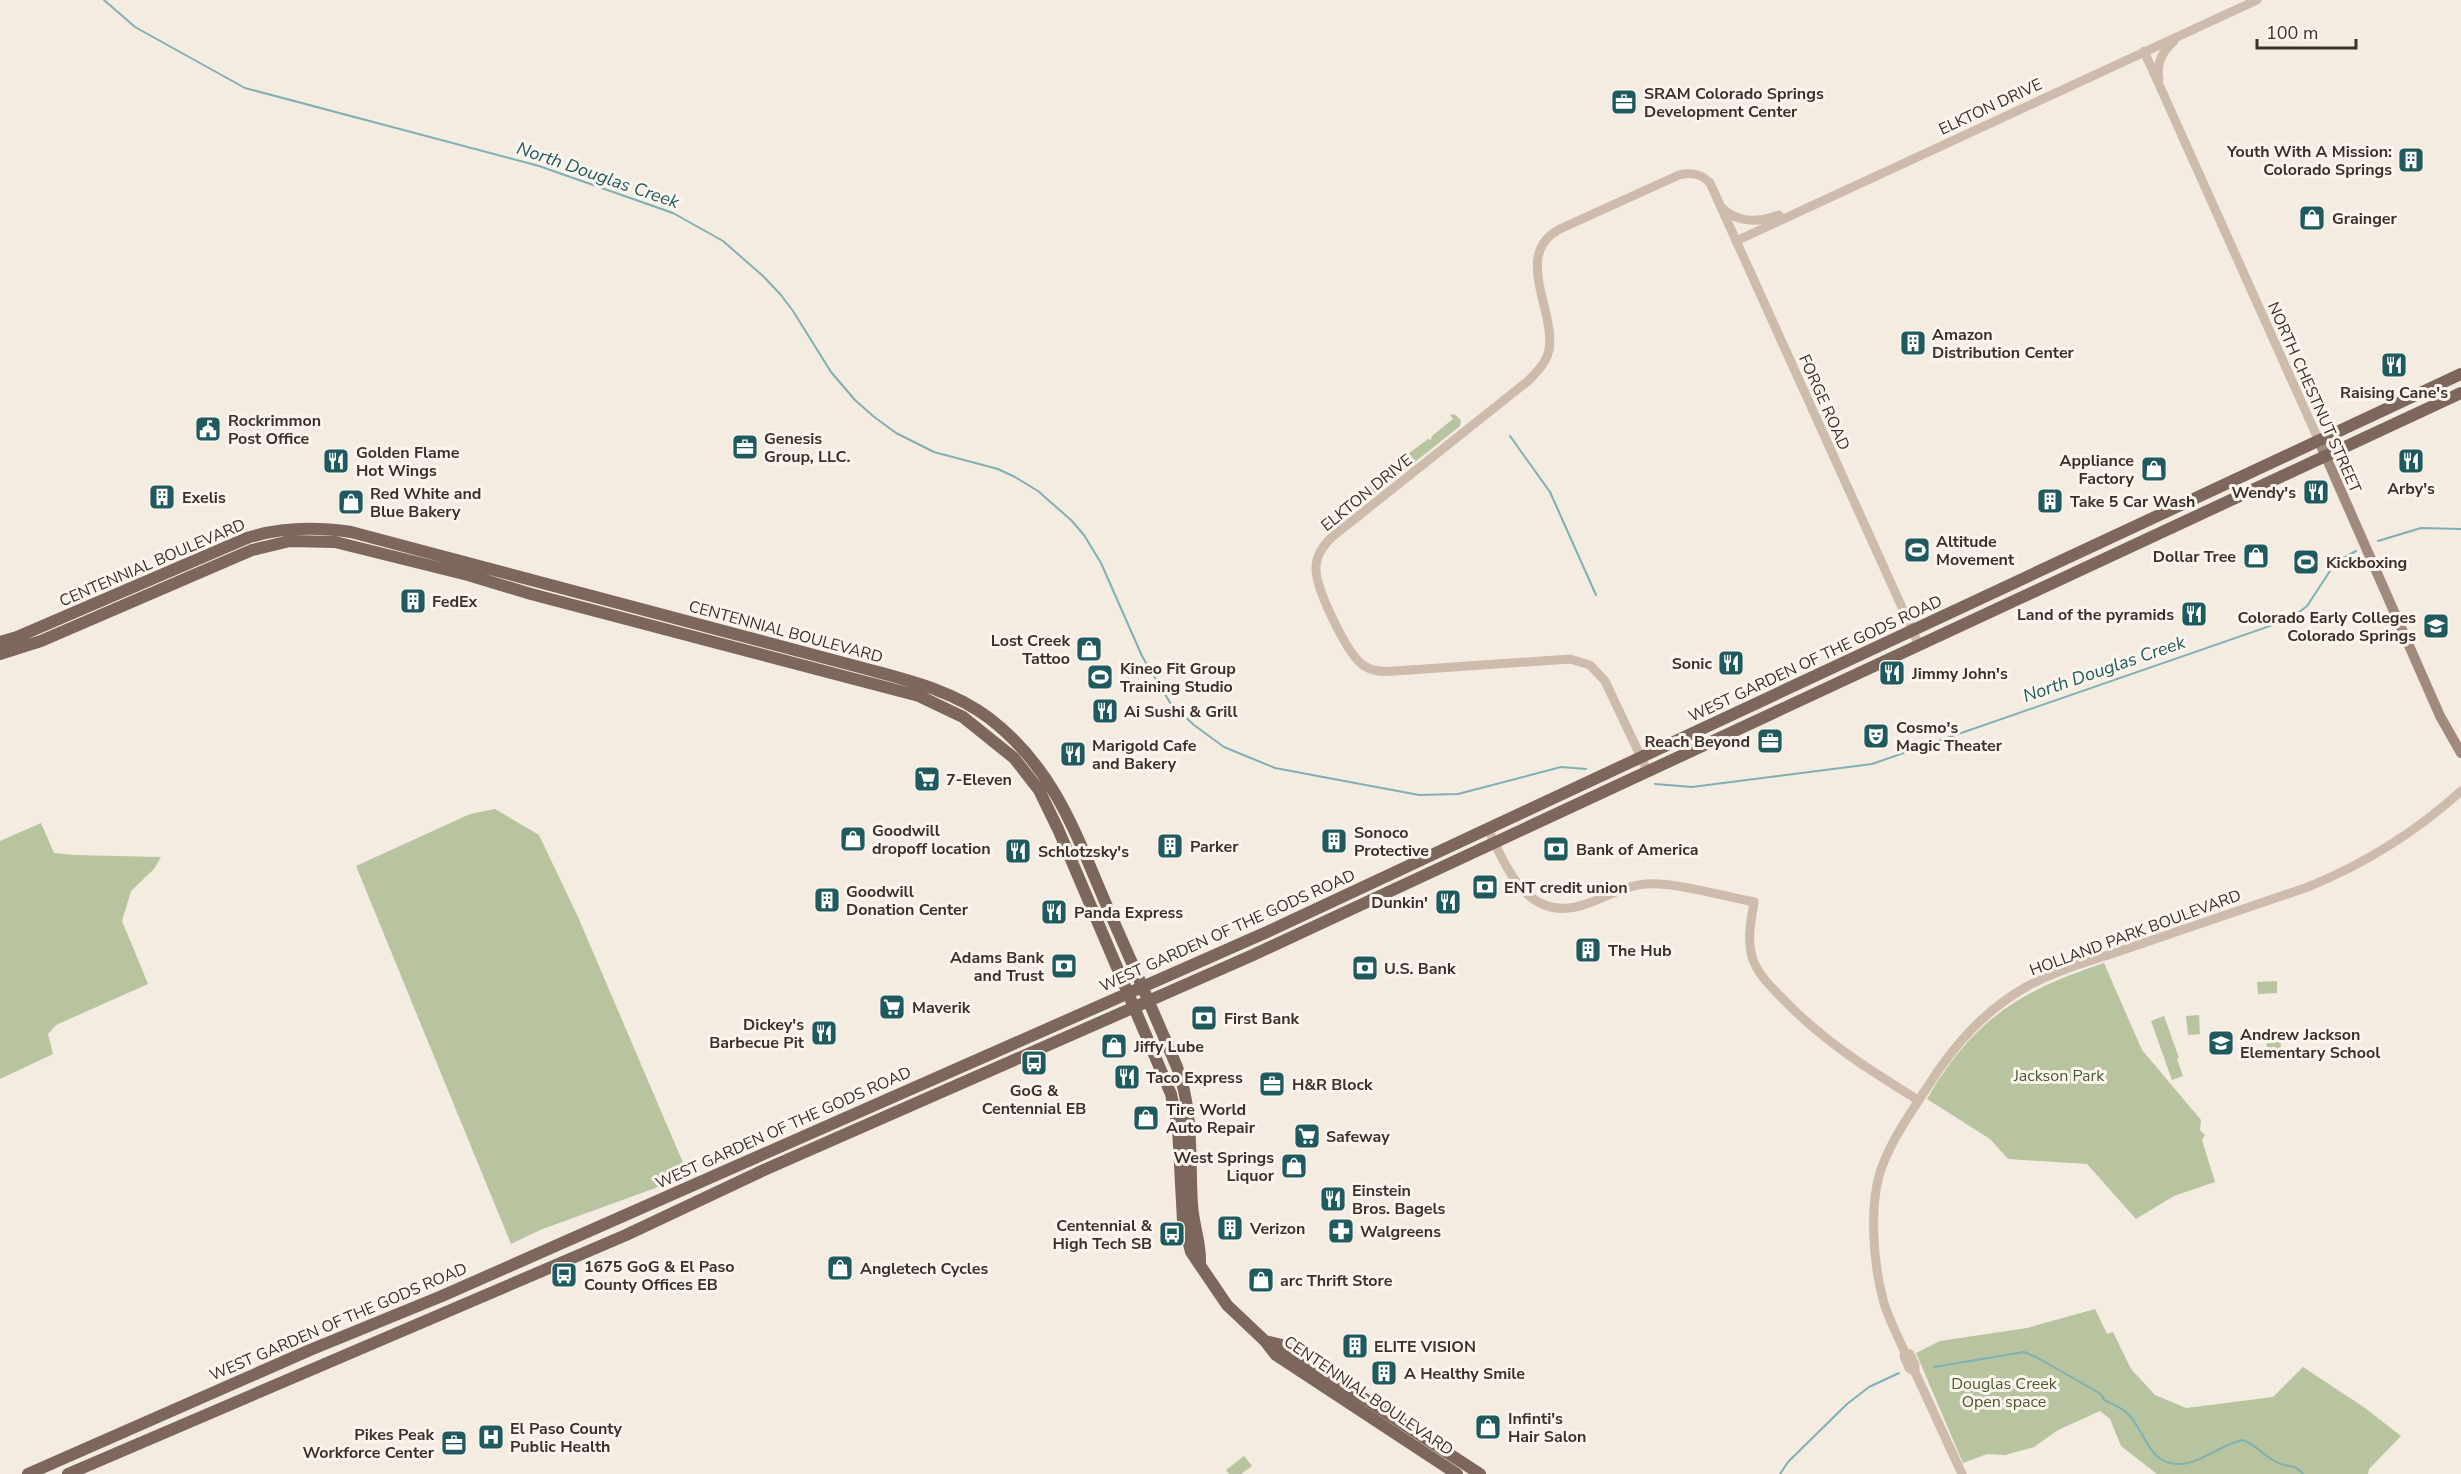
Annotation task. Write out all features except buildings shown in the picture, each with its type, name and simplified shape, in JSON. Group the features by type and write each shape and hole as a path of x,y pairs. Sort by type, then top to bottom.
{"main road":[{"name":"WEST GARDEN OF THE GODS ROAD","path":"28,1474 1128,994 1913,632 2461,374"},
{"name":"WEST GARDEN OF THE GODS ROAD","path":"68,1474 496,1292 626,1235 764,1170 1148,1002 2461,393"},
{"name":"NORTH CHESTNUT STREET","path":"2319,441 2440,716 2461,753"},
{"name":"CENTENNIAL BOULEVARD","path":"0,642 17,637 247,538 273,531 310,528 358,534 924,685 956,698 988,718 1009,736 1035,764 1060,799 1177,1067 1187,1102 1192,1206 1201,1249 1200,1263"},
{"name":"CENTENNIAL BOULEVARD","path":"0,654 42,640 233,557 279,543 309,540 355,546 919,696 949,709 981,729 1014,758 1047,803 1166,1081 1175,1111 1183,1221 1191,1252 1227,1305 1265,1341 1276,1355 1457,1474"},
{"path":"630,620 648,616 703,630 722,631"},
{"path":"764,1170 771,1157 857,1119 876,1105"},
{"name":"CENTENNIAL BOULEVARD","path":"1265,1341 1282,1345 1480,1474"}],"street":[{"name":"ELKTON DRIVE","path":"1736,241 2257,0"},
{"path":"2163,93 2158,75 2161,57 2173,42 2186,32"},
{"name":"NORTH CHESTNUT STREET","path":"2144,51 2319,441"},
{"name":"ELKTON DRIVE","path":"1648,772 1605,681 1590,665 1577,660 1561,659 1395,671 1369,669 1358,662 1348,649 1321,591 1316,570 1323,546 1332,537 1540,369 1547,356 1549,342 1538,267 1539,251 1545,240 1557,230 1679,175 1699,174"},
{"name":"FORGE ROAD","path":"1699,174 1710,183 1721,206 1919,645"},
{"path":"1721,206 1733,217 1754,220 1771,218 1813,204"},
{"name":"HOLLAND PARK BOULEVARD","path":"1962,1474 1914,1372 1909,1368 1883,1299 1873,1221 1882,1166 1893,1142 1944,1061 1990,1011 2026,987 2076,966 2337,875 2407,834 2461,791"},
{"path":"1488,829 1509,874 1521,889 1544,904 1556,907 1581,906 1620,890 1650,884 1754,902 1749,928 1750,947 1756,967 1773,989 1809,1026 1835,1047 1918,1101"}],"green space":[{"path":"1454,414 1461,420 1460,426 1400,474 1393,476 1388,470 1388,465 1392,466 1428,439 1431,440 1432,436 1453,419 1450,415"},
{"path":"1382,475 1386,482 1385,485 1369,498 1366,489"},
{"path":"495,809 539,835 578,917 687,1172 669,1183 540,1230 511,1244 356,866 470,814"},
{"path":"41,823 54,853 161,857 154,869 131,891 122,921 148,984 56,1025 48,1034 53,1054 0,1079 0,841"},
{"name":"Jackson Park","path":"2104,963 2142,1050 2201,1120 2200,1130 2205,1135 2202,1140 2215,1182 2174,1196 2136,1219 2087,1164 2008,1159 1990,1139 1927,1099 1962,1048 2001,1012 2047,985"},
{"path":"2277,981 2277,993 2258,994 2257,982"},
{"path":"2199,1015 2200,1034 2188,1035 2186,1016"},
{"path":"2164,1016 2183,1076 2172,1080 2151,1021"},
{"path":"2280,1029 2281,1048 2267,1049 2266,1030"},
{"name":"Douglas Creek Open space","path":"2095,1309 2107,1334 2113,1332 2131,1369 2155,1395 2186,1408 2273,1397 2303,1367 2365,1408 2401,1436 2369,1469 2368,1474 2157,1474 2121,1446 2110,1419 2100,1411 2058,1430 2034,1447 2005,1455 1987,1454 1963,1463 1916,1353 1940,1341 2027,1328"},
{"path":"1244,1456 1252,1466 1241,1474 1229,1474 1226,1470"}],"waterway":[{"name":"North Douglas Creek","path":"104,0 135,27 245,88 539,166 673,213 723,241 781,295 831,372 855,400 873,416 896,433 934,452 998,469 1015,477 1038,491 1071,520 1084,535 1101,563 1142,656 1171,704 1194,725 1224,747 1275,768 1419,795 1458,794 1561,767 1586,769"},
{"path":"1510,436 1550,492 1596,595"},
{"name":"North Douglas Creek","path":"2378,541 2421,528 2461,529"},
{"name":"North Douglas Creek","path":"1655,784 1692,787 1872,764 2290,619 2307,606 2336,562 2356,551"},
{"name":"North Douglas Creek","path":"1934,1367 2024,1352 2101,1394 2104,1400 2125,1412 2134,1421 2153,1452 2168,1463 2194,1461 2243,1440 2276,1462 2296,1468 2303,1474"},
{"name":"North Douglas Creek","path":"1780,1474 1788,1462 1847,1404 1869,1387 1899,1373"}],"place":[{"name":"SRAM Colorado Springs Development Center","path":"1624,102"},
{"name":"Youth With A Mission: Colorado Springs","path":"2411,160"},
{"name":"Grainger","path":"2312,218"},
{"name":"Amazon Distribution Center","path":"1913,343"},
{"name":"Raising Cane's","path":"2394,365"},
{"name":"Rockrimmon Post Office","path":"208,429"},
{"name":"Genesis Group, LLC.","path":"745,447"},
{"name":"Golden Flame Hot Wings","path":"336,461"},
{"name":"Arby's","path":"2411,461"},
{"name":"Appliance Factory","path":"2154,469"},
{"name":"Wendy's","path":"2316,492"},
{"name":"Exelis","path":"162,497"},
{"name":"Take 5 Car Wash","path":"2050,501"},
{"name":"Red White and Blue Bakery","path":"351,502"},
{"name":"Altitude Movement","path":"1917,550"},
{"name":"Dollar Tree","path":"2256,556"},
{"name":"Kickboxing","path":"2306,562"},
{"name":"FedEx","path":"413,601"},
{"name":"Land of the pyramids","path":"2194,614"},
{"name":"Colorado Early Colleges Colorado Springs","path":"2436,626"},
{"name":"Lost Creek Tattoo","path":"1089,649"},
{"name":"Sonic","path":"1731,663"},
{"name":"Jimmy John's","path":"1892,673"},
{"name":"Kineo Fit Group Training Studio","path":"1100,677"},
{"name":"Ai Sushi & Grill","path":"1105,711"},
{"name":"Cosmo's Magic Theater","path":"1876,736"},
{"name":"Reach Beyond","path":"1770,741"},
{"name":"Marigold Cafe and Bakery","path":"1073,754"},
{"name":"7-Eleven","path":"927,779"},
{"name":"Goodwill dropoff location","path":"853,839"},
{"name":"Sonoco Protective","path":"1334,841"},
{"name":"Parker","path":"1170,846"},
{"name":"Bank of America","path":"1556,849"},
{"name":"Schlotzsky's","path":"1018,851"},
{"name":"ENT credit union","path":"1485,887"},
{"name":"Goodwill Donation Center","path":"827,900"},
{"name":"Dunkin'","path":"1448,902"},
{"name":"Panda Express","path":"1054,912"},
{"name":"The Hub","path":"1588,950"},
{"name":"Adams Bank and Trust","path":"1064,966"},
{"name":"U.S. Bank","path":"1365,968"},
{"name":"Maverik","path":"892,1007"},
{"name":"First Bank","path":"1204,1018"},
{"name":"Dickey's Barbecue Pit","path":"824,1033"},
{"name":"Andrew Jackson Elementary School","path":"2221,1043"},
{"name":"Jiffy Lube","path":"1114,1046"},
{"name":"GoG & Centennial EB","path":"1034,1063"},
{"name":"Taco Express","path":"1127,1077"},
{"name":"H&R Block","path":"1272,1084"},
{"name":"Tire World Auto Repair","path":"1146,1118"},
{"name":"Safeway","path":"1307,1136"},
{"name":"West Springs Liquor","path":"1294,1166"},
{"name":"Einstein Bros. Bagels","path":"1333,1199"},
{"name":"Verizon","path":"1230,1228"},
{"name":"Walgreens","path":"1341,1231"},
{"name":"Centennial & High Tech SB","path":"1172,1234"},
{"name":"Angletech Cycles","path":"840,1268"},
{"name":"1675 GoG & El Paso County Offices EB","path":"564,1275"},
{"name":"arc Thrift Store","path":"1261,1280"},
{"name":"ELITE VISION","path":"1355,1346"},
{"name":"A Healthy Smile","path":"1384,1373"},
{"name":"Infinti's Hair Salon","path":"1488,1427"},
{"name":"El Paso County Public Health","path":"491,1437"},
{"name":"Pikes Peak Workforce Center","path":"454,1443"}]}
